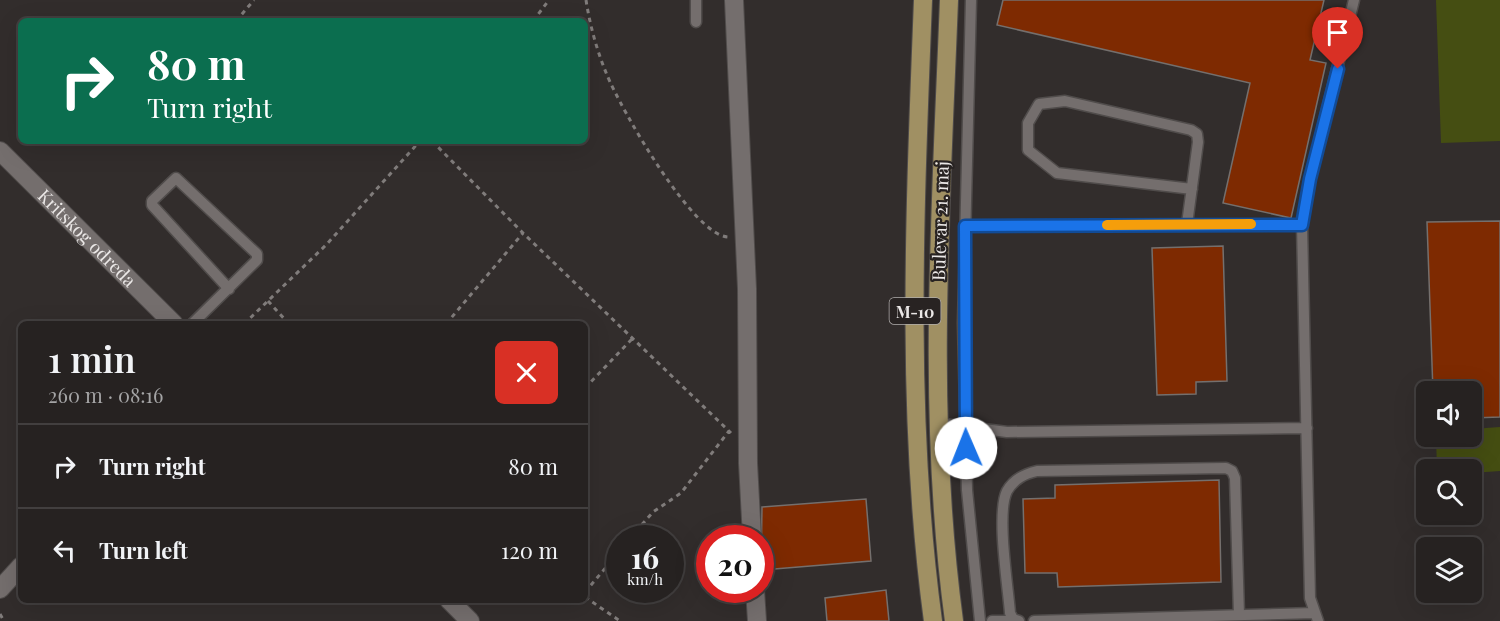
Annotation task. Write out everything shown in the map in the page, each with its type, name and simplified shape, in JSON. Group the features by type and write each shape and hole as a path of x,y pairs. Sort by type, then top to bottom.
{"main road":[{"name":"Bulevar 21. maj","path":"923,0 915,314 916,402 920,505 933,621"},
{"name":"Bulevar 21. maj","path":"949,0 936,330 937,423 945,547 954,621"}],"street":[{"path":"734,0 745,237 747,435 751,525"},
{"name":"Kritskog odreda","path":"0,151 171,321"},
{"path":"0,589 18,569"},
{"path":"452,603 470,621"},
{"path":"756,603 757,621"}],"lane":[{"path":"696,0 696,22"},
{"path":"971,0 965,226 966,427 967,490 980,621"},
{"path":"1034,621 1239,615 1316,617 1310,598 1302,225 1310,179 1354,0"},
{"path":"1187,224 1192,189 1198,142 1197,134 1191,130 1065,101 1039,104 1028,123 1029,150 1057,173 1192,189"},
{"path":"195,321 229,289 257,260 257,255 176,178 152,201 152,206 229,289"},
{"path":"965,226 1302,225"},
{"path":"937,423 1007,432 1307,428"},
{"path":"992,621 1015,620 1005,558 1003,504 1007,492 1020,476 1037,471 1226,468 1232,471 1235,478 1239,615"}],"path":[{"path":"239,18 254,0"},
{"path":"535,18 549,0"},
{"path":"586,0 596,45 606,74 627,116 687,208 702,224 723,237 745,237"},
{"path":"247,321 326,245 417,144"},
{"path":"435,144 523,233 729,431 747,435"},
{"path":"449,321 523,233"},
{"path":"268,301 286,321"},
{"path":"588,385 632,339"},
{"path":"642,525 653,512 681,493 729,431"},
{"path":"588,588 606,567"},
{"path":"588,599 620,621"},
{"path":"0,614 4,621"}],"green space":[{"path":"1436,0 1500,0 1500,141 1441,143"},
{"path":"1500,427 1500,471 1482,472 1482,459 1437,459 1436,447 1482,447 1482,428"}],"building":[{"path":"1003,0 1324,0 1310,60 1326,63 1291,218 1223,203 1250,83 997,25"},
{"path":"1500,221 1500,417 1482,418 1482,381 1433,381 1427,222"},
{"path":"1223,246 1227,381 1196,382 1196,394 1157,395 1152,248"},
{"path":"1219,480 1221,582 1058,587 1057,573 1025,573 1023,499 1055,498 1055,485"},
{"path":"866,499 871,561 774,569 774,525 762,525 762,507"},
{"path":"886,590 889,621 827,621 825,598"}],"slow traffic":[{"path":"1107,225 1251,224"}],"route":[{"path":"966,448 963,323 965,226 1302,225 1310,179 1338,69"}]}
